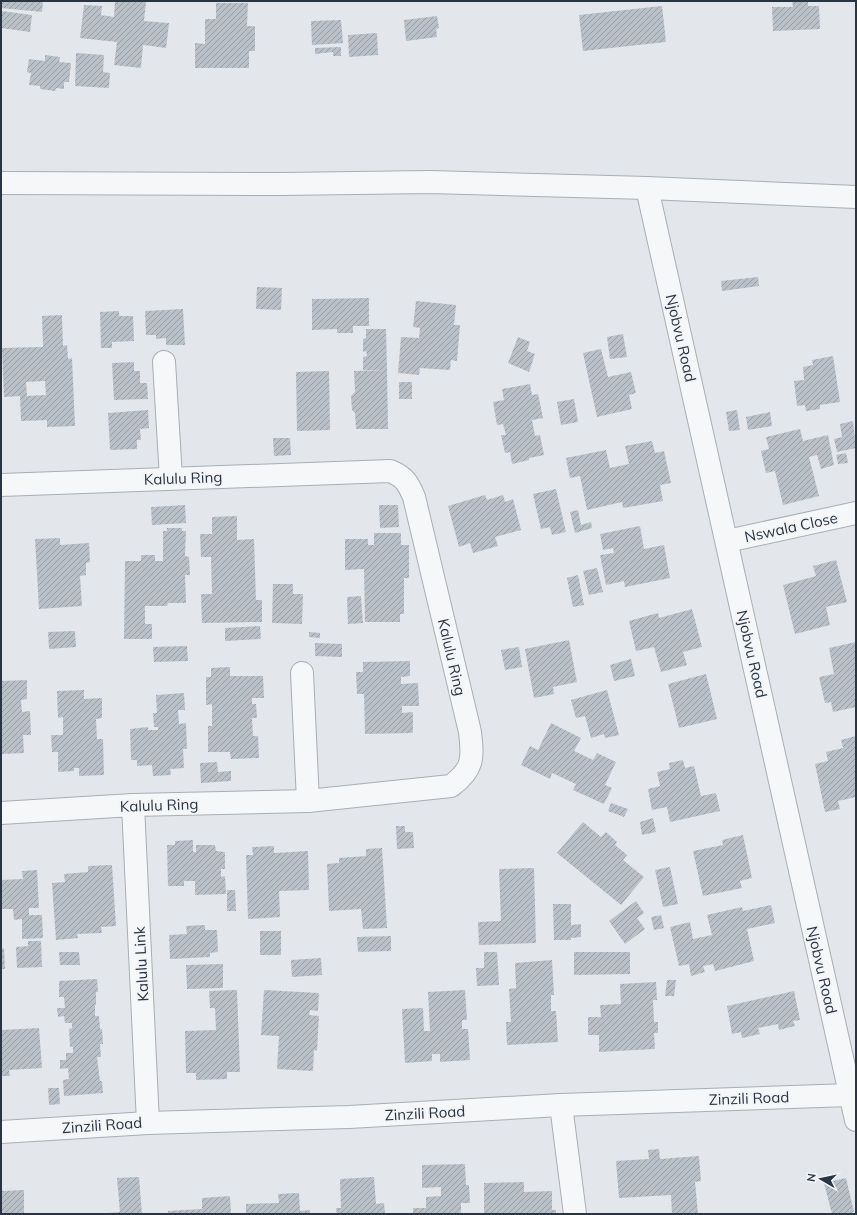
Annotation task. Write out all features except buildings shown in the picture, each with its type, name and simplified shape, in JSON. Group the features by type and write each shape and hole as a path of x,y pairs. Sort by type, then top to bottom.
{"street":[{"path":"1,183 281,184 430,182 647,188 856,197"},
{"name":"Njobvu Road","path":"647,188 856,1120"},
{"path":"164,362 171,478"},
{"name":"Kalulu Ring","path":"1,485 390,471 400,475 407,483 414,497 470,732 472,752 470,766 462,778 451,786 308,801 133,805 1,813"},
{"name":"Nswala Close","path":"727,541 856,513"},
{"path":"302,673 308,801"},
{"name":"Kalulu Link","path":"133,805 148,1122"},
{"name":"Zinzili Road","path":"1,1132 148,1122 350,1117 561,1104 850,1095"},
{"path":"561,1104 575,1214"}]}
